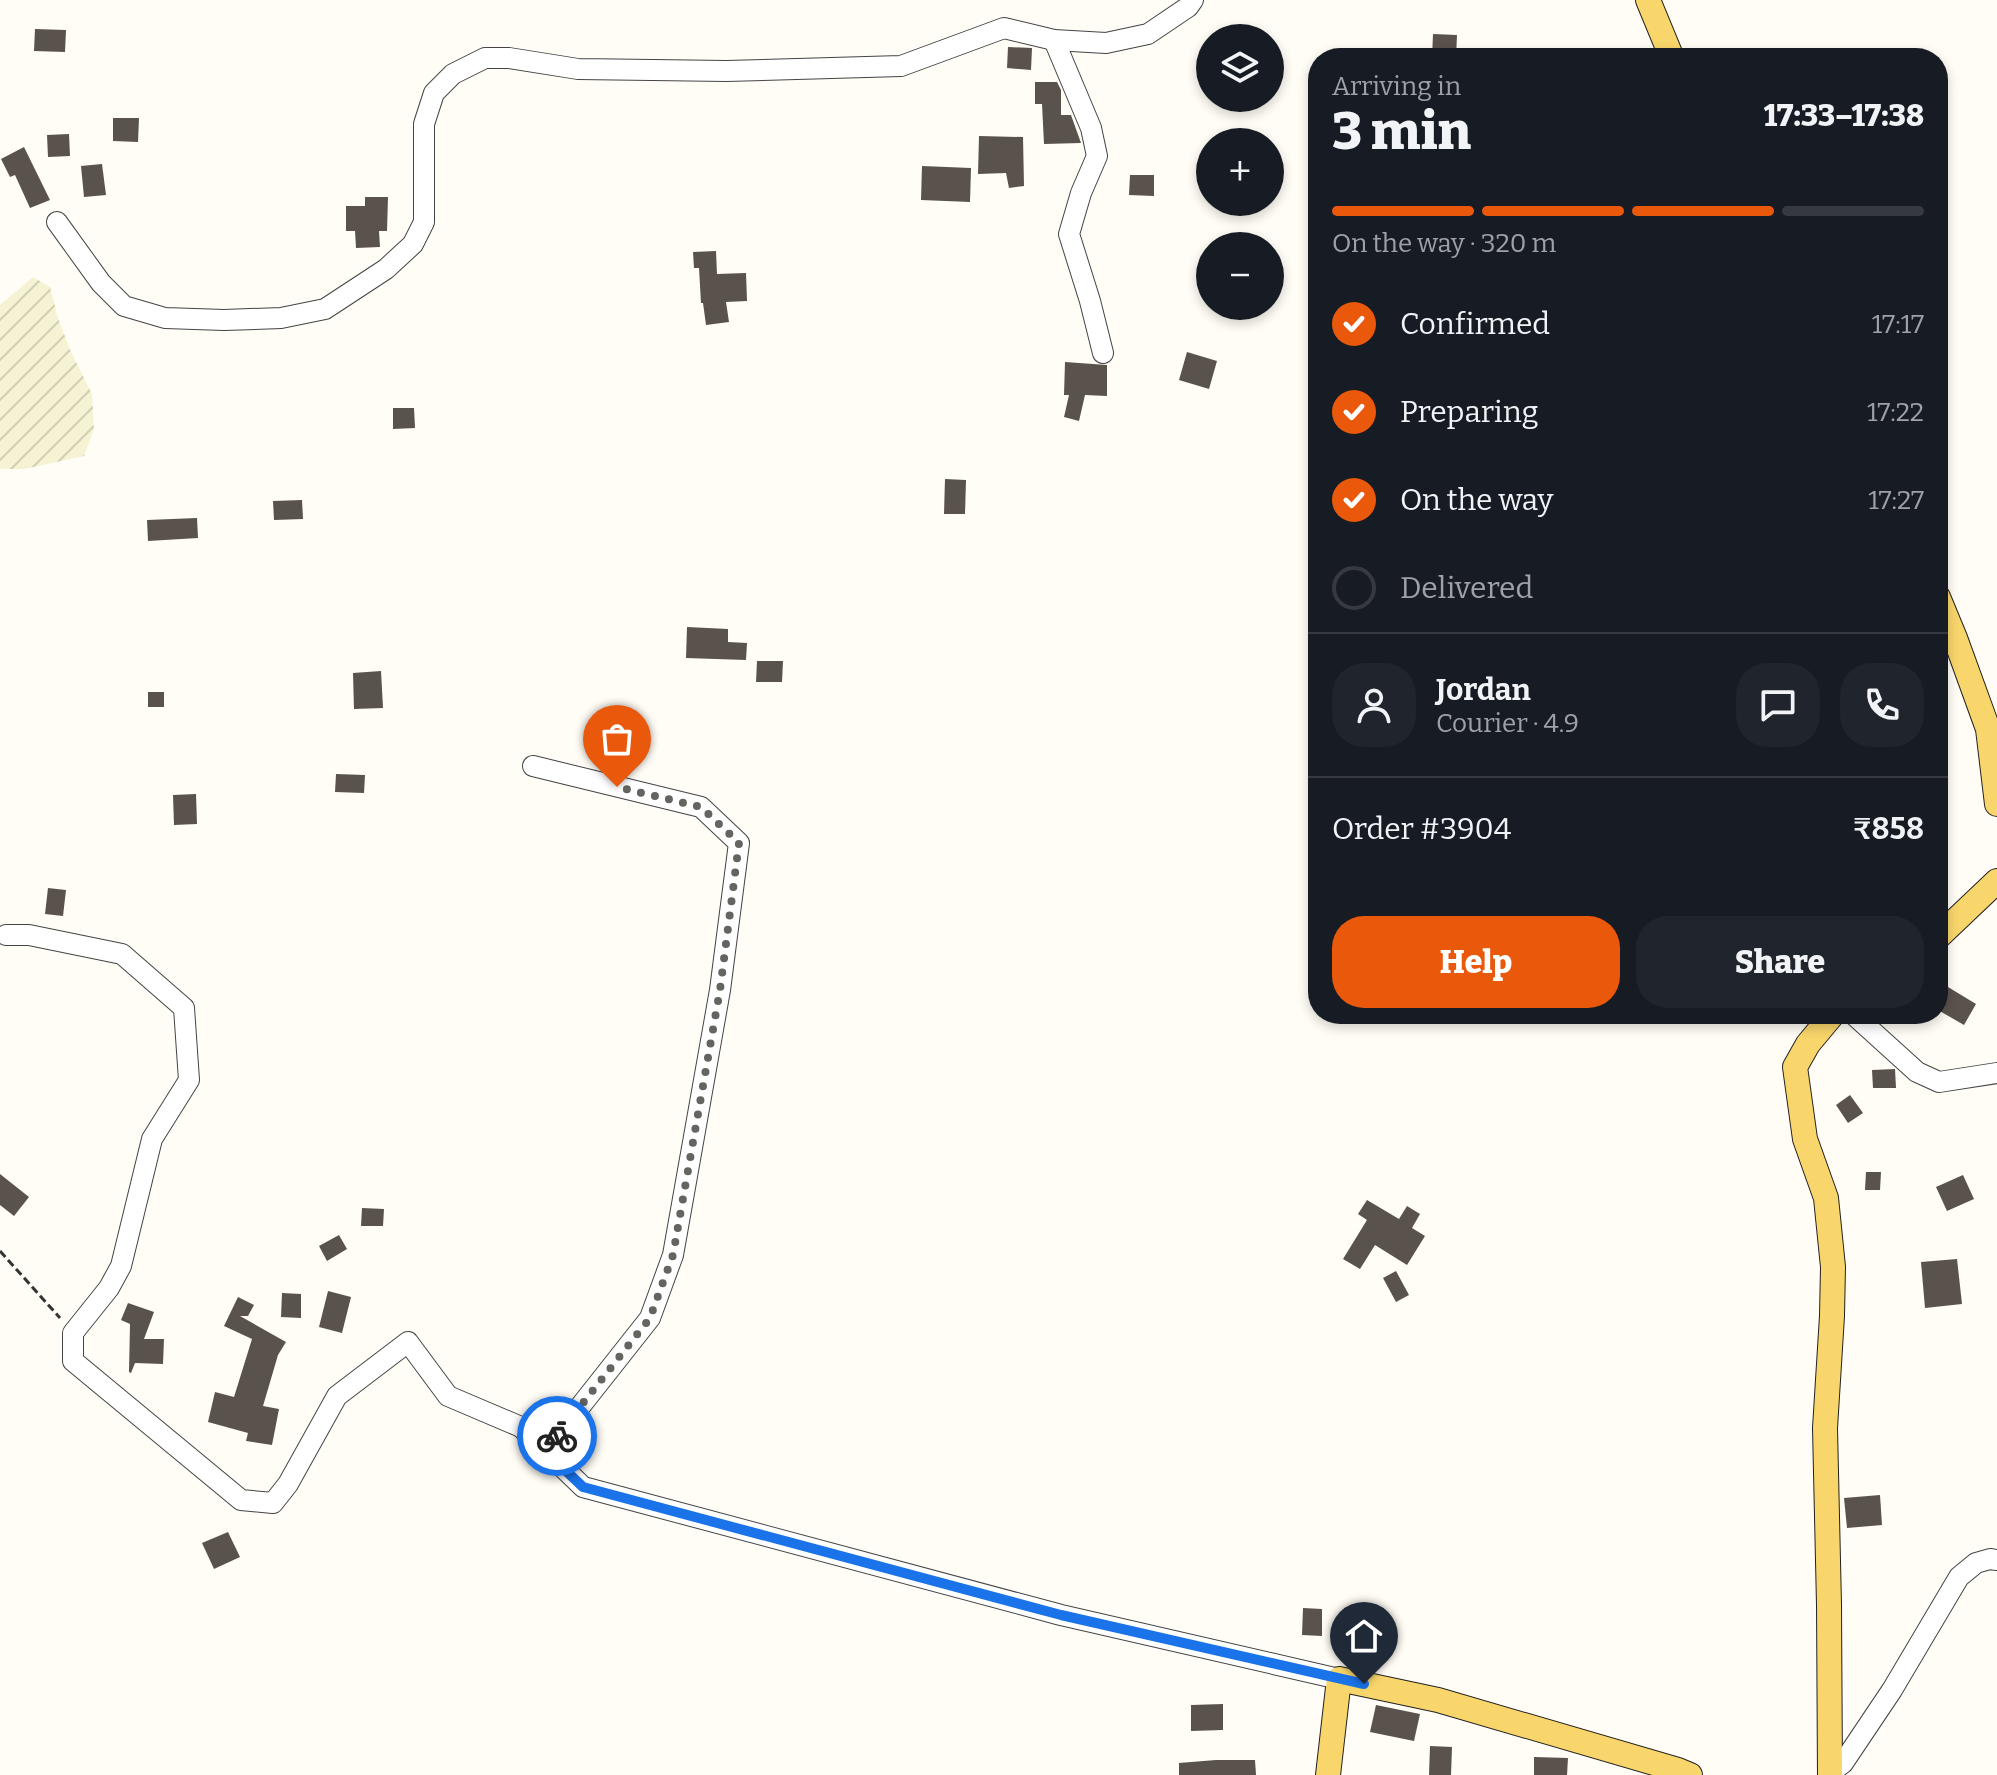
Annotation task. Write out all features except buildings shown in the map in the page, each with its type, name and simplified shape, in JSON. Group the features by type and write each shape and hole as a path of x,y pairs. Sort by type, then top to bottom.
{"main road":[{"path":"1648,0 1668,48"},
{"path":"1948,621 1988,729 1997,804"},
{"path":"1948,928 1997,881"},
{"path":"1825,1024 1795,1067 1805,1139 1826,1198 1833,1267 1825,1428 1830,1774"},
{"path":"1328,1775 1339,1679 1438,1700 1690,1775"}],"street":[{"path":"57,222 101,283 124,306 165,318 281,318 325,309 386,269 413,244 424,222 424,124 434,93 453,74 485,58 509,58 578,69 726,71 901,66 1004,28 1054,40 1106,43 1148,34 1188,7 1193,0"},
{"path":"1054,40 1091,128 1097,156 1081,193 1069,234 1103,353"},
{"path":"533,766 701,807 739,843 720,990 673,1255 650,1318 545,1451"},
{"path":"6,935 29,935 122,954 184,1008 189,1080 152,1139 121,1266 109,1288 73,1333 73,1361 241,1500 273,1503 288,1484 337,1396 408,1342 448,1396 521,1427 583,1487 1061,1615 1339,1679"},
{"path":"1864,1024 1917,1072 1939,1082 1997,1073"},
{"path":"1830,1774 1843,1763 1892,1690 1959,1577 1976,1563 1997,1560"}],"path":[{"path":"0,1251 73,1333"}],"shaded area":[{"path":"33,277 50,287 71,352 92,394 94,429 84,456 24,469 0,469 0,305"}],"way so far":[{"path":"557,1436 650,1318 673,1255 720,990 739,843 701,807 617,787"}],"route":[{"path":"557,1436 545,1451 583,1487 1061,1615 1364,1684"}]}
